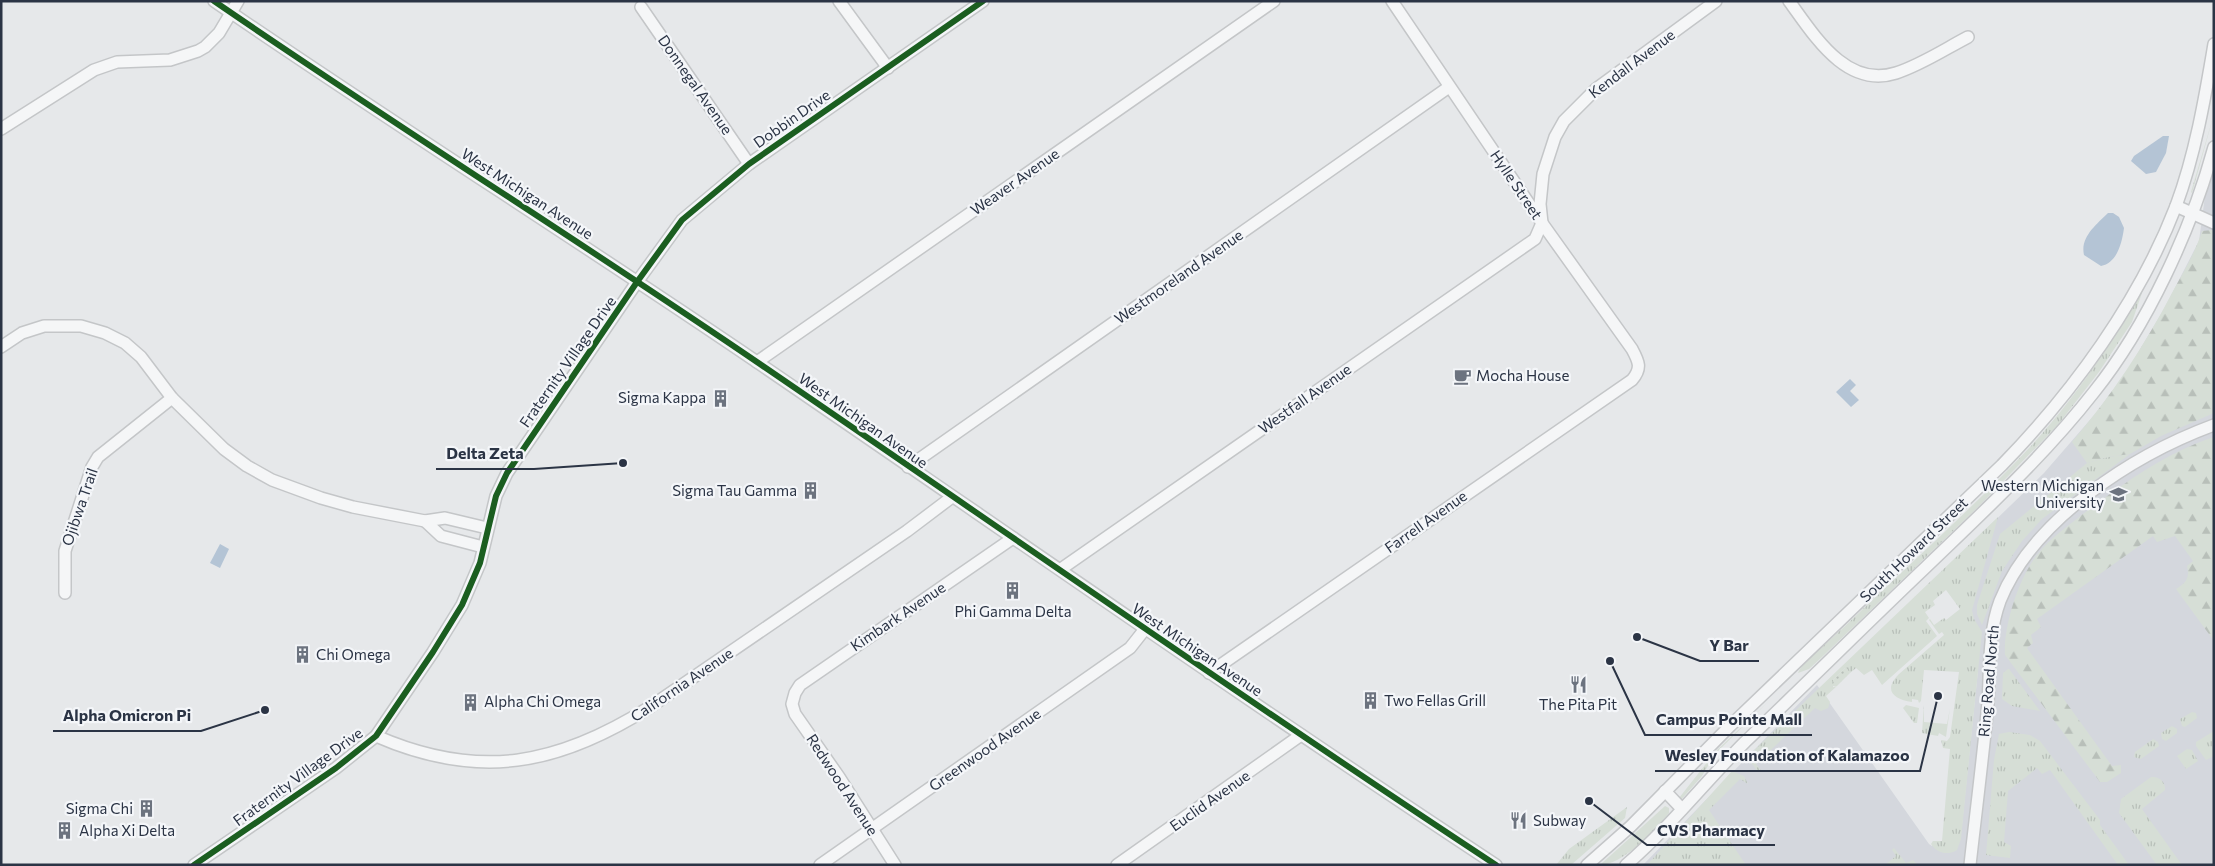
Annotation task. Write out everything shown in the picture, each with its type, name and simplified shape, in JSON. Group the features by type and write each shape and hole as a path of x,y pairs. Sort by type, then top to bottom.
{"street":[{"name":"West Michigan Avenue","path":"214,1 757,362 1209,673 1496,865"},
{"path":"1,130 94,70 117,62 170,60 198,51 214,38 238,1"},
{"path":"839,1 888,68"},
{"name":"Dobbin Drive","path":"637,282 682,220 749,164 982,1"},
{"name":"Weaver Avenue","path":"757,362 1274,1"},
{"name":"Hylle Street","path":"1392,1 1542,223 1632,350 1640,363 1639,368"},
{"name":"Kendall Avenue","path":"1542,223 1540,204 1543,174 1555,137 1564,121 1596,89 1716,1"},
{"path":"1789,1 1830,53 1850,68 1874,75 1885,76 1902,71 1968,37"},
{"name":"Donnegal Avenue","path":"641,7 749,164"},
{"name":"South Howard Street","path":"1587,865 2040,426 2078,378 2115,324 2144,272 2176,206 2192,152 2208,84 2214,44"},
{"name":"Westmoreland Avenue","path":"908,467 1449,87"},
{"name":"South Howard Street","path":"1626,865 1740,747 2014,482 2049,446 2095,391 2127,346 2156,295 2192,213 2214,147"},
{"path":"2176,206 2214,223"},
{"name":"Westfall Avenue","path":"1060,569 1530,243 1538,234 1542,223"},
{"name":"Fraternity Village Drive","path":"194,865 336,768 376,736 433,652 462,605 480,563 496,496 507,473 637,282"},
{"path":"2,345 22,333 44,326 81,326 105,333 126,343 141,357 172,398 224,450 272,480 345,505 425,521 445,518 487,528"},
{"name":"Farrell Avenue","path":"1209,673 1632,380 1639,368"},
{"name":"Ojibwa Trail","path":"65,593 65,552 92,467 98,457 172,398"},
{"name":"Ring Road North","path":"1970,865 1987,711 1992,641 2000,601 2012,578 2048,528 2096,489 2159,449 2214,425"},
{"name":"California Avenue","path":"376,736 394,744 436,756 481,763 536,758 588,741 620,726 650,707 907,531 952,496"},
{"path":"425,521 441,536 483,547"},
{"name":"Kimbark Avenue","path":"792,704 795,693 800,685 833,660 1013,538"},
{"name":"Greenwood Avenue","path":"820,865 1130,648 1145,629"},
{"name":"Redwood Avenue","path":"792,704 795,714 839,777 895,865"},
{"name":"Euclid Avenue","path":"1117,865 1249,774 1301,735"},
{"path":"1665,791 1682,809"}],"shaded area":[{"name":"Western Michigan University","path":"2214,170 2214,865 1643,865 1817,685 1929,844 1932,846 1933,841 1942,841 1961,834 1978,670 1966,602 1944,570 2044,473 2096,413 2127,371 2164,309 2199,241 2205,196"}],"green space":[{"path":"2214,114 2192,193 2191,192"},
{"path":"2172,230 2143,290 2132,322 2099,372 2057,426 1978,507 1820,659 1809,669 1798,673 1811,657 1985,493 2052,422 2109,344 2142,288"},
{"path":"2212,230 2214,233 2214,413 2161,436 2130,454 2108,457 2087,463 2072,442 2100,407 2138,352 2184,270 2202,231"},
{"path":"2214,437 2214,641 2176,589 2186,580 2188,574 2187,566 2193,561 2175,536 2157,542 2153,536 2037,619 2041,627 2031,635 2033,643 2027,648 2112,766 2121,765 2121,773 2107,782 2100,782 2005,655 2007,631 2018,589 2030,564 2047,543 2083,514 2162,460"},
{"path":"2130,454 2042,519 2022,541 2002,571 1982,625 1977,614 1977,605 2000,534 2087,463 2108,457"},
{"path":"1998,517 1972,610 1974,619 1982,632 1961,839 1957,850 1943,853 1936,850 1931,844 1933,841 1942,841 1950,749 1943,748 1941,740 1947,741 1950,737 1959,672 1924,670 1921,701 1919,703 1918,700 1912,699 1912,702 1900,699 1892,693 1891,689 1894,680 1899,674 1944,635 1942,632 1939,634 1929,620 1934,625 1944,618 1946,620 1960,609 1946,590 1933,601 1935,605 1925,612 1929,618 1926,621 1937,636 1882,685 1872,670 1864,675 1856,668 1850,673 1845,668 1833,680 1833,687 1837,686 1826,696 1830,702 1828,708 1821,711 1815,708 1756,764 1761,770 1758,772 1747,757"},
{"path":"1846,667 1850,673 1837,686 1832,686 1833,680"},
{"path":"2008,669 2040,711 2012,706 2002,699 2003,673"},
{"path":"1769,701 1715,754 1702,776 1680,801 1679,798 1716,751"},
{"path":"1906,705 1919,708 1917,723 1914,723 1903,708"},
{"path":"1924,705 1924,722 1947,724 1950,708 1946,737 1939,733 1938,736 1922,733"},
{"path":"2192,712 2196,713 2197,718 2185,727 2182,726 2180,719"},
{"path":"2172,726 2177,729 2177,733 2166,741 2162,739 2161,733"},
{"path":"2214,731 2214,756 2206,760 2196,746 2196,742"},
{"path":"2009,732 2030,735 2040,741 2100,820 2100,825 2129,865 2118,865 2050,770 2042,774 2037,768 2008,791 2004,842 2011,846 2010,858 1986,855 1994,760 1999,734"},
{"path":"2153,739 2158,742 2159,746 2141,759 2134,757 2135,752"},
{"path":"2187,749 2192,750 2198,761 2186,769 2177,756"},
{"path":"1732,771 1744,776 1748,784 1740,779 1709,810 1746,865 1647,865"},
{"path":"2151,777 2157,777 2161,780 2165,790 2142,809 2182,865 2157,865 2119,813 2121,799"},
{"path":"1665,806 1669,808 1669,813 1638,846 1609,864 1600,865"},
{"path":"1627,807 1625,818 1571,865 1556,865 1569,849"},
{"path":"1894,848 1906,863 1913,860 1918,865 1885,865 1896,856 1892,850"}],"water":[{"path":"2163,136 2169,136 2166,153 2156,172 2146,174 2131,161 2134,156"},
{"path":"2108,213 2113,213 2119,217 2124,228 2122,240 2115,257 2101,266 2084,255 2083,249 2090,232"},
{"path":"1850,379 1856,385 1850,391 1859,400 1851,407 1836,392"},
{"path":"220,544 229,549 220,568 210,563"}],"cycle path":[{"path":"214,1 757,362 1218,678 1496,865"},
{"path":"194,865 336,768 376,736 433,652 462,605 480,563 496,496 507,473 637,282 682,220 749,164 983,1"}],"place":[{"name":"Mocha House","path":"1462,376"},
{"name":"Sigma Kappa","path":"720,398"},
{"name":"Delta Zeta","path":"623,463"},
{"name":"Sigma Tau Gamma","path":"811,491"},
{"name":"Western Michigan University","path":"2118,495"},
{"name":"Phi Gamma Delta","path":"1013,591"},
{"name":"Y Bar","path":"1637,637"},
{"name":"Chi Omega","path":"302,655"},
{"name":"Campus Pointe Mall","path":"1610,661"},
{"name":"The Pita Pit","path":"1578,684"},
{"name":"Wesley Foundation of Kalamazoo","path":"1938,696"},
{"name":"Two Fellas Grill","path":"1370,701"},
{"name":"Alpha Chi Omega","path":"470,702"},
{"name":"Alpha Omicron Pi","path":"265,710"},
{"name":"CVS Pharmacy","path":"1589,801"},
{"name":"Sigma Chi","path":"147,809"},
{"name":"Subway","path":"1519,821"},
{"name":"Alpha Xi Delta","path":"65,831"}]}
